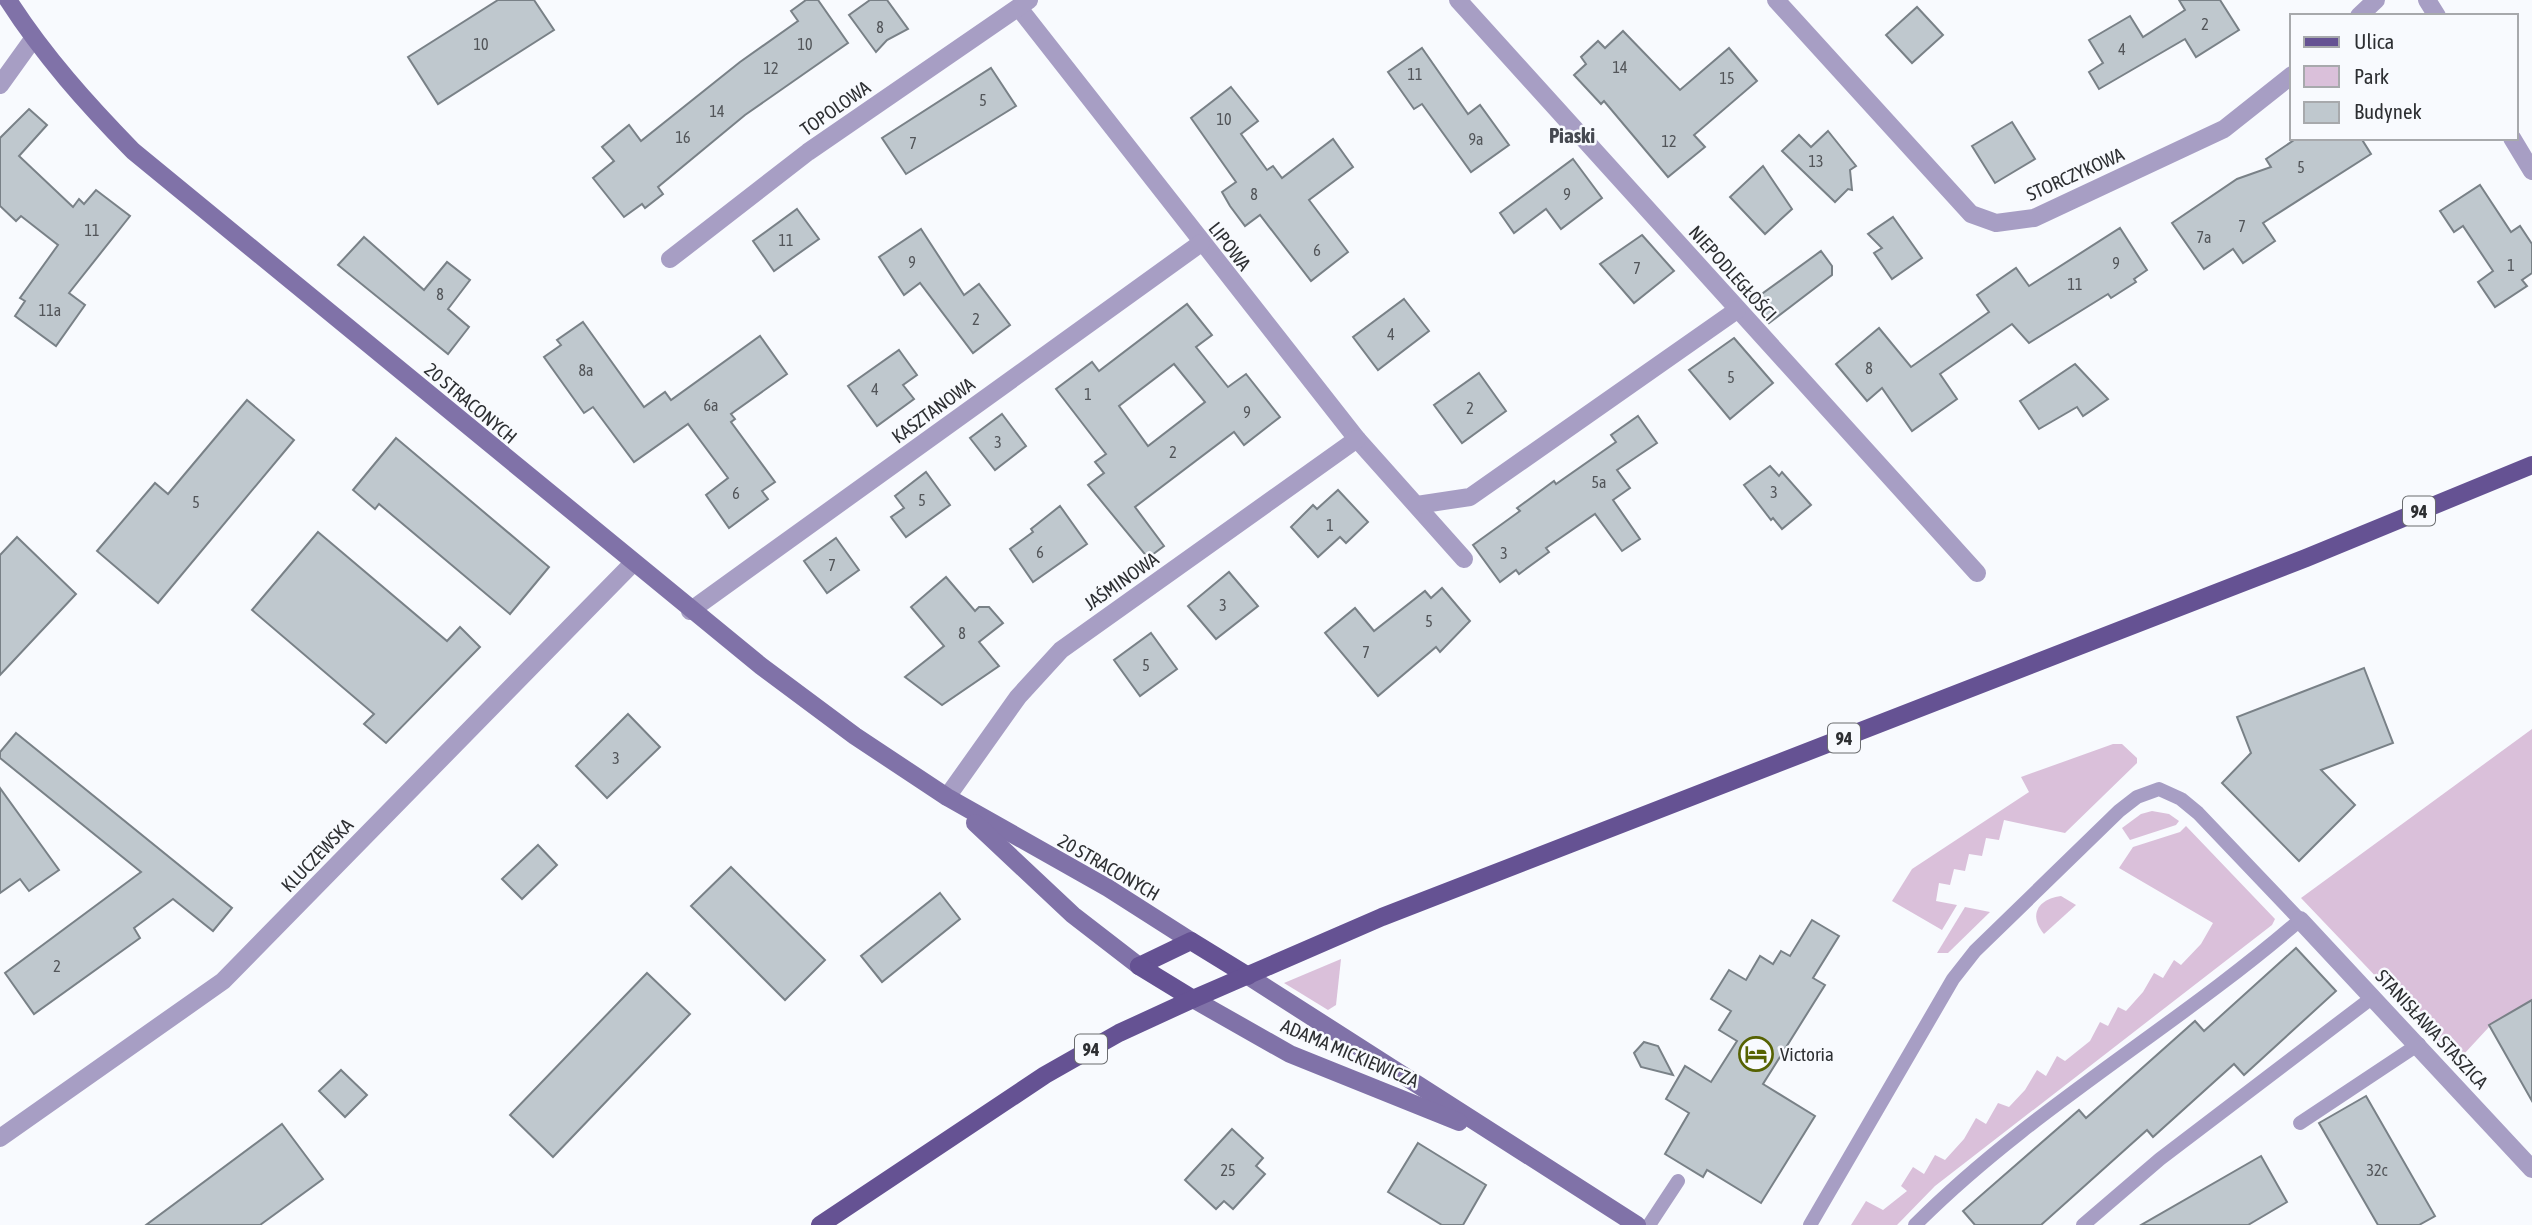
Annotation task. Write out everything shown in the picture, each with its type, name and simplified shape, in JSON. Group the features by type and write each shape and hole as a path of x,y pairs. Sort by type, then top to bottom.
{"main road":[{"name":"20 STRACONYCH","path":"8,0 33,39 83,100 133,151 690,611 855,736 947,797 1108,888 1248,976"},
{"name":"94","path":"820,1225 1045,1075 1119,1033 1193,999 1381,917 2306,558 2532,465"},
{"name":"20 STRACONYCH","path":"947,797 1073,915 1139,966 1193,999"},
{"path":"1139,966 1191,941"},
{"name":"ADAMA MICKIEWICZA","path":"1248,976 1494,1136 1637,1225"},
{"name":"ADAMA MICKIEWICZA","path":"1193,999 1290,1054 1494,1136"}],"street":[{"name":"NIEPODLEGŁOŚCI","path":"1458,0 1977,573"},
{"name":"STORCZYKOWA","path":"1776,0 1971,214 1996,223 2034,218 2224,129 2290,77"},
{"path":"2360,14 2376,0"},
{"name":"LIPOWA","path":"1024,4 1201,243 1357,439 1464,559"},
{"name":"TOPOLOWA","path":"670,259 808,152 1024,4"},
{"path":"0,85 33,39"},
{"path":"2513,140 2532,171"},
{"name":"KASZTANOWA","path":"690,611 1201,243"},
{"path":"1417,505 1470,497 1737,310"},
{"name":"JAŚMINOWA","path":"947,797 1018,696 1061,650 1357,439"},
{"name":"KLUCZEWSKA","path":"0,1138 223,981 633,563"},
{"name":"STANISŁAWA STASZICA","path":"2300,920 2419,1044 2532,1169"}],"lane":[{"path":"1812,1224 1960,969 2004,921 2137,797 2159,789 2181,799 2198,813 2300,920 1941,1198 1915,1225"},
{"path":"2083,1225 2160,1159 2373,997"},
{"path":"2300,1123 2419,1044"},
{"path":"1649,1225 1678,1181"}],"green space":[{"path":"2532,729 2532,1002 2489,1027 2464,1054 2445,1049 2301,898"},
{"path":"2113,744 2122,744 2137,758 2137,763 2065,833 2004,820 1999,840 1986,838 1982,856 1969,854 1965,871 1954,869 1950,885 1939,883 1936,901 1957,905 1942,930 1892,901 1912,869 2029,792 2021,777"},
{"path":"2152,811 2169,814 2179,821 2176,825 2130,840 2122,828 2141,814"},
{"path":"2186,826 2275,919 2272,925 1935,1186 1897,1225 1851,1225 1866,1201 1883,1210 1907,1191 1901,1186 1913,1167 1924,1174 1935,1155 1945,1160 1964,1139 1976,1118 1986,1124 1998,1103 2009,1107 2025,1090 2037,1070 2046,1076 2057,1056 2065,1061 2090,1041 2100,1022 2108,1026 2118,1007 2126,1011 2143,992 2154,973 2163,978 2174,960 2181,965 2201,944 2213,923 2119,868 2133,847 2180,832"},
{"path":"2061,896 2076,905 2044,934 2037,920 2038,909 2046,901"},
{"path":"1965,907 1990,912 1948,953 1937,953"},
{"path":"1341,959 1336,1005 1328,1010 1284,983"}],"building":[{"path":"498,0 534,0 554,30 438,104 408,57"},
{"path":"806,0 818,0 848,43 745,115 658,187 663,194 645,208 642,204 624,217 593,178 614,161 602,147 629,125 641,141 740,62 798,21 791,11"},
{"path":"870,0 887,0 908,29 887,40 876,52 849,15"},
{"path":"2179,0 2220,0 2239,30 2196,57 2185,39 2099,89 2089,72 2103,63 2089,40 2130,16 2143,37 2185,10"},
{"path":"1917,7 1943,35 1912,63 1886,35"},
{"path":"1623,31 1680,90 1729,48 1757,81 1694,135 1705,147 1668,177 1604,101 1601,104 1574,75 1586,64 1581,57 1598,41 1605,48"},
{"path":"1422,48 1468,114 1480,105 1509,145 1471,172 1422,104 1414,109 1388,72"},
{"path":"991,68 1016,106 906,174 882,138"},
{"path":"1231,87 1258,121 1241,134 1267,170 1273,166 1282,178 1333,139 1353,167 1309,200 1348,252 1311,281 1260,215 1245,226 1230,206 1222,192 1236,182 1191,118"},
{"path":"29,109 47,125 19,156 73,207 79,199 84,204 96,190 130,216 69,293 85,305 56,346 15,316 25,301 20,298 58,245 21,216 16,221 0,206 0,138"},
{"path":"2012,122 2035,159 1995,183 1972,146"},
{"path":"1828,131 1856,166 1850,170 1852,190 1848,189 1835,202 1782,151 1799,135 1811,147"},
{"path":"2294,140 2362,140 2371,154 2263,223 2275,241 2243,263 2233,249 2204,269 2172,223 2237,179 2271,167 2266,159"},
{"path":"1573,159 1602,198 1561,229 1546,209 1514,233 1500,213"},
{"path":"1763,166 1792,209 1765,234 1730,197"},
{"path":"2480,185 2511,232 2520,226 2532,244 2532,273 2522,280 2527,286 2495,307 2478,282 2493,271 2463,226 2454,232 2440,211"},
{"path":"797,209 819,239 774,271 753,241"},
{"path":"1893,217 1922,258 1892,279 1874,253 1882,248 1868,234"},
{"path":"2120,228 2147,270 2134,279 2136,282 2111,298 2108,294 2029,343 2012,324 1940,374 1957,399 1912,431 1882,388 1867,401 1836,364 1879,328 1911,367 1989,312 1977,295 2016,268 2029,286"},
{"path":"921,229 964,295 979,284 1010,325 973,353 920,283 904,295 879,257"},
{"path":"1642,235 1674,271 1634,303 1600,264"},
{"path":"364,237 424,290 447,262 470,280 448,309 469,327 448,354 338,265"},
{"path":"1821,251 1832,266 1832,275 1769,323 1752,301"},
{"path":"1404,299 1429,331 1378,370 1353,337"},
{"path":"1187,304 1212,335 1196,347 1228,387 1246,374 1280,417 1244,445 1234,432 1135,507 1164,546 1148,558 1088,485 1104,473 1095,462 1106,454 1056,389 1092,362 1099,371","holes":["1174,364 1205,402 1148,446 1119,406"]},
{"path":"583,322 644,407 665,392 671,400 760,336 787,374 731,414 735,419 731,422 775,482 762,491 768,499 729,528 706,495 728,478 688,424 634,462 593,407 584,413 544,357 561,345 557,340"},
{"path":"1734,338 1773,383 1730,419 1689,370"},
{"path":"899,350 917,375 903,385 914,399 877,426 848,386"},
{"path":"2075,364 2108,399 2083,416 2077,407 2039,429 2020,401"},
{"path":"1479,373 1506,411 1462,443 1434,405"},
{"path":"247,400 294,440 158,603 97,551 155,483 168,494"},
{"path":"1002,414 1026,446 995,470 970,438"},
{"path":"1638,416 1657,443 1617,470 1630,488 1613,500 1640,539 1622,551 1595,514 1546,548 1549,552 1519,574 1516,570 1500,582 1473,545 1520,511 1517,508 1554,481 1556,484 1616,442 1611,435"},
{"path":"396,438 549,567 510,614 379,504 375,509 353,490"},
{"path":"1770,466 1779,476 1782,472 1811,505 1782,529 1773,518 1771,520 1744,485"},
{"path":"926,472 950,505 906,537 891,517 904,508 895,496"},
{"path":"1338,490 1368,522 1346,543 1340,537 1318,557 1291,527 1313,505 1317,509"},
{"path":"1060,506 1087,544 1033,582 1010,549 1033,532 1031,529"},
{"path":"318,532 447,641 460,627 480,647 386,743 364,724 374,714 252,610"},
{"path":"17,537 76,594 0,675 0,555"},
{"path":"836,538 859,570 827,593 804,561"},
{"path":"1229,572 1258,606 1216,639 1188,606"},
{"path":"946,577 975,611 979,607 989,607 1003,623 979,642 999,666 942,705 905,677 944,646 911,607"},
{"path":"1442,588 1470,621 1440,652 1436,647 1378,696 1325,633 1355,608 1374,631 1425,591 1431,598"},
{"path":"1151,633 1177,669 1140,696 1114,660"},
{"path":"2364,668 2393,743 2321,770 2355,805 2299,861 2222,783 2251,753 2237,717"},
{"path":"628,714 660,747 607,798 576,766"},
{"path":"16,733 232,908 213,931 173,899 134,928 140,938 34,1014 5,973 141,872 0,758 0,752"},
{"path":"0,788 59,870 29,891 20,879 0,893"},
{"path":"538,845 557,865 522,899 502,879"},
{"path":"731,867 825,960 785,1000 691,906"},
{"path":"940,893 960,919 882,982 861,956"},
{"name":"Victoria","path":"1812,920 1839,936 1813,978 1825,985 1763,1084 1815,1116 1761,1203 1707,1170 1703,1177 1665,1154 1689,1113 1666,1099 1685,1066 1711,1082 1737,1041 1719,1030 1731,1011 1711,999 1729,970 1746,980 1760,956 1773,964 1781,951 1790,956"},
{"path":"2296,948 2336,991 2244,1075 2234,1064 2153,1137 2147,1130 2041,1225 1975,1225 1963,1211 2079,1110 2086,1118 2195,1021 2204,1031"},
{"path":"647,973 690,1014 553,1157 510,1115"},
{"path":"2532,1000 2532,1101 2489,1025"},
{"path":"1644,1042 1658,1046 1673,1075 1641,1067 1634,1053"},
{"path":"341,1070 367,1095 345,1117 319,1091"},
{"path":"2366,1096 2435,1216 2419,1225 2378,1225 2319,1123"},
{"path":"282,1124 323,1179 260,1225 146,1225"},
{"path":"1232,1129 1263,1158 1256,1166 1265,1174 1233,1209 1224,1201 1216,1209 1185,1180"},
{"path":"1418,1143 1486,1185 1463,1225 1442,1225 1388,1192"},
{"path":"2261,1156 2287,1202 2248,1225 2141,1225"}],"place":[{"name":"Victoria","path":"1756,1054"}],"district":[{"name":"Piaski","path":"1572,135"}]}
